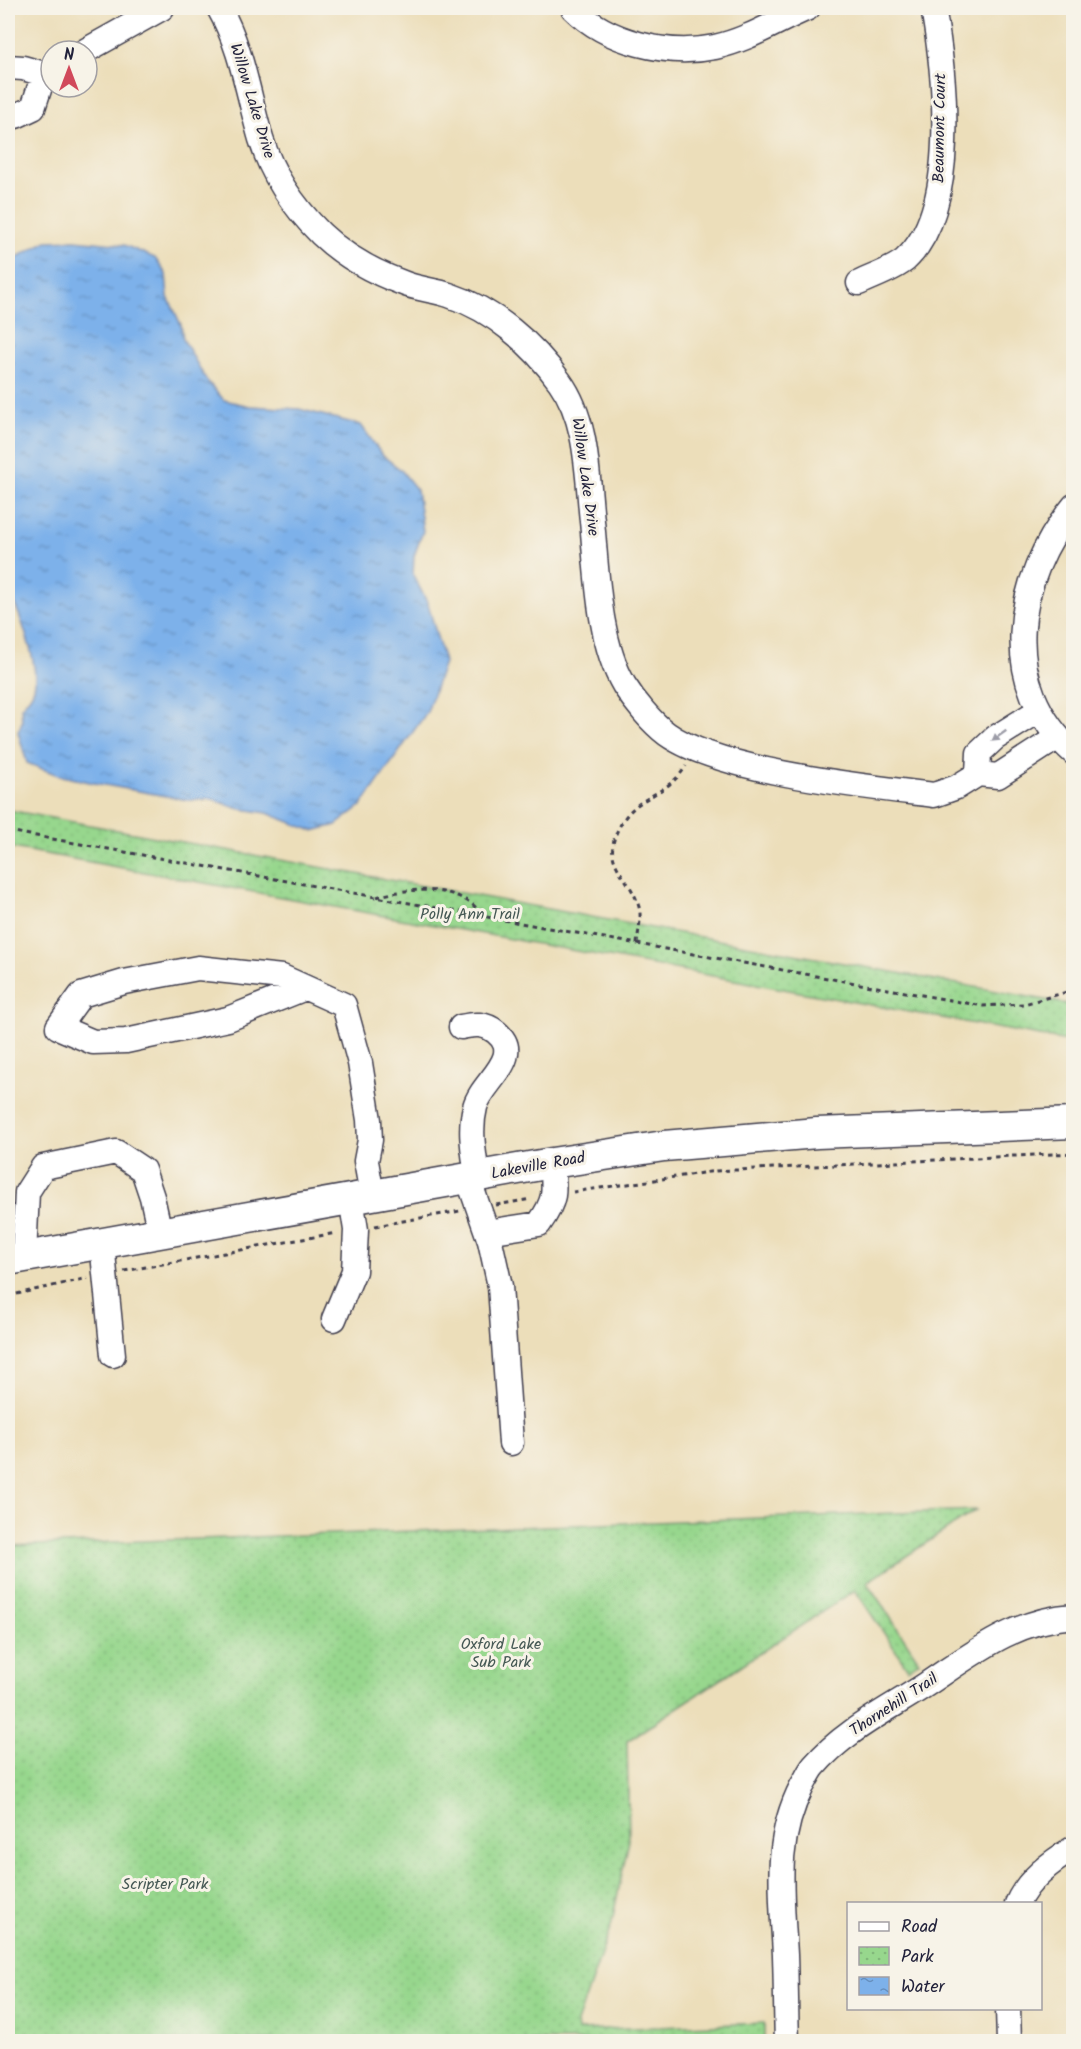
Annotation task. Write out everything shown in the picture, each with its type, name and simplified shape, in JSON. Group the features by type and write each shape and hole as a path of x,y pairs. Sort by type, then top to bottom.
{"main road":[{"name":"Lakeville Road","path":"16,1258 552,1163 655,1147 746,1138 1074,1123"}],"street":[{"path":"99,43 162,8"},
{"name":"Willow Lake Drive","path":"219,8 241,61 262,141 276,174 295,206 323,236 361,264 404,284 450,296 490,314 520,337 560,382 577,412 586,464 600,599 610,651 624,684 667,734 708,755 787,773 934,795 957,787 978,774 998,776 1066,745"},
{"path":"573,8 589,24 621,37 678,51 715,47 761,31 808,8"},
{"name":"Beaumont Court","path":"859,283 904,261 931,221 937,200 942,177 943,110 940,46 933,8"},
{"path":"8,67 39,71"},
{"path":"8,114 15,116 33,108 39,93"},
{"path":"1066,745 1038,711 1024,669 1023,609 1032,575 1074,506"},
{"path":"978,774 979,753 995,738 1038,711"},
{"path":"305,988 228,1019 126,1041 93,1042 58,1028 81,995 124,982 198,968 282,977 344,1005 360,1063 370,1140 356,1230 354,1271 334,1319"},
{"path":"461,1027 482,1024 497,1033 505,1045 506,1055 499,1071 481,1091 475,1105 471,1134 472,1177 501,1286 511,1443"},
{"path":"16,1258 27,1192 43,1167 116,1152 142,1170 152,1197 160,1233"},
{"path":"487,1232 539,1224 551,1207 555,1194 552,1163"},
{"path":"102,1243 113,1355"},
{"name":"Thornehill Trail","path":"787,2042 780,1861 789,1811 812,1768 839,1742 877,1713 925,1686 976,1650 1020,1627 1046,1618 1074,1616"},
{"path":"1018,1902 1024,1889 1054,1860 1074,1848"},
{"path":"1008,2010 1009,2042"}],"path":[{"path":"637,944 639,908 631,889 615,867 613,855 618,829 633,807 666,789 681,773 696,749"},
{"path":"8,831 983,1006 1024,1004 1074,990"},
{"path":"376,897 412,890 446,894 472,903 483,916"}],"green space":[{"name":"Polly Ann Trail","path":"8,810 1073,1005 1073,1042 8,847"},
{"path":"976,1510 867,1582 919,1661 908,1669 855,1590 627,1741 629,1840 611,1926 577,2023 578,2030 764,2023 764,2041 8,2041 8,1546"}],"water":[{"path":"75,240 124,245 155,258 166,274 168,297 181,325 183,339 207,381 224,400 250,406 299,409 361,425 382,455 401,470 417,490 423,531 414,556 413,575 428,604 444,662 427,712 361,806 336,825 313,831 267,813 236,808 213,799 188,800 94,783 58,775 27,763 18,732 22,722 21,707 34,688 34,666 27,638 8,588 8,262 47,241"}],"park label":[{"name":"Oxford Lake Sub Park","path":"501,1653"},
{"name":"Scripter Park","path":"165,1884"}]}
